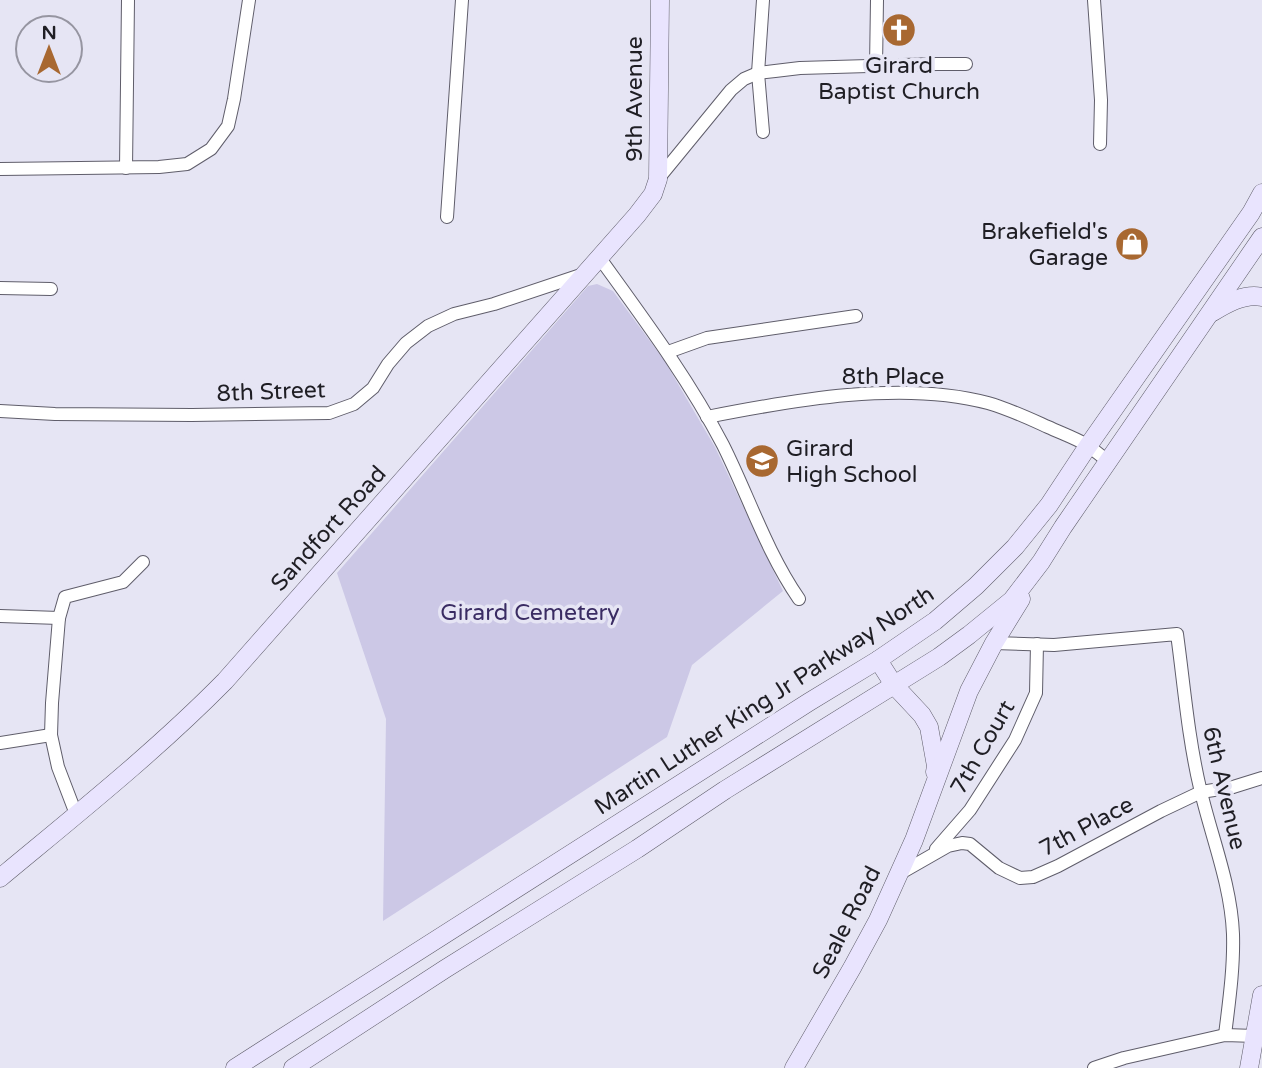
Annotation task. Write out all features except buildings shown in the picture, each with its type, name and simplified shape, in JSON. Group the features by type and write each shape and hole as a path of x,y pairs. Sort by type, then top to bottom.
{"main road":[{"name":"9th Avenue","path":"658,178 660,0"},
{"name":"Sandfort Road","path":"0,878 126,774 225,681 645,204 653,194 658,178"},
{"name":"Martin Luther King Jr Parkway North","path":"235,1068 878,660 956,604 996,567 1049,505 1256,208 1262,193"},
{"path":"293,1068 725,790 939,657 1012,600 1041,562 1262,237"},
{"path":"1205,320 1231,301 1255,295 1262,297"},
{"path":"1181,313 1205,320"},
{"name":"Seale Road","path":"793,1068 878,920 932,793 969,691 1041,562"},
{"name":"Seale Road","path":"878,660 929,727 936,766 932,793"},
{"path":"1249,1068 1262,995"}],"street":[{"path":"126,168 128,0"},
{"path":"0,169 159,167 187,164 212,149 228,126 249,0"},
{"path":"447,217 463,0"},
{"path":"763,0 758,73 763,132"},
{"path":"876,67 877,0"},
{"path":"1094,0 1101,100 1100,144"},
{"path":"758,73 800,68 966,64"},
{"name":"9th Avenue","path":"658,178 731,90 744,79 758,73"},
{"path":"599,257 668,352 707,417 741,483 773,558 799,599"},
{"name":"8th Street","path":"0,411 178,415 329,413 354,404 373,388 388,363 406,343 428,326 454,314 494,304 584,274"},
{"path":"0,288 51,289"},
{"path":"668,352 707,338 856,316"},
{"name":"8th Place","path":"707,417 809,399 877,394 933,394 987,403 1013,411 1088,446 1108,461"},
{"path":"76,814 58,766 51,735 59,618 65,597 123,582 143,562"},
{"path":"0,616 59,618"},
{"name":"6th Avenue","path":"1037,644 1054,645 1178,634 1193,758 1230,905 1233,965 1225,1035"},
{"path":"994,643 1037,644"},
{"name":"7th Court","path":"928,858 970,810 1015,740 1036,693 1037,644"},
{"path":"0,743 51,735"},
{"name":"7th Place","path":"899,874 948,846 962,843 970,844 999,868 1020,878 1033,877 1201,792 1233,787 1262,778"},
{"path":"1094,1068 1124,1058 1225,1035 1255,1036"}],"green space":[{"name":"Girard Cemetery","path":"597,284 613,291 664,360 715,447 783,591 692,665 667,737 383,921 386,719 337,573 588,286"}],"place":[{"name":"Girard Baptist Church","path":"899,30"},
{"name":"Brakefield's Garage","path":"1132,244"},
{"name":"Girard High School","path":"762,461"}]}
